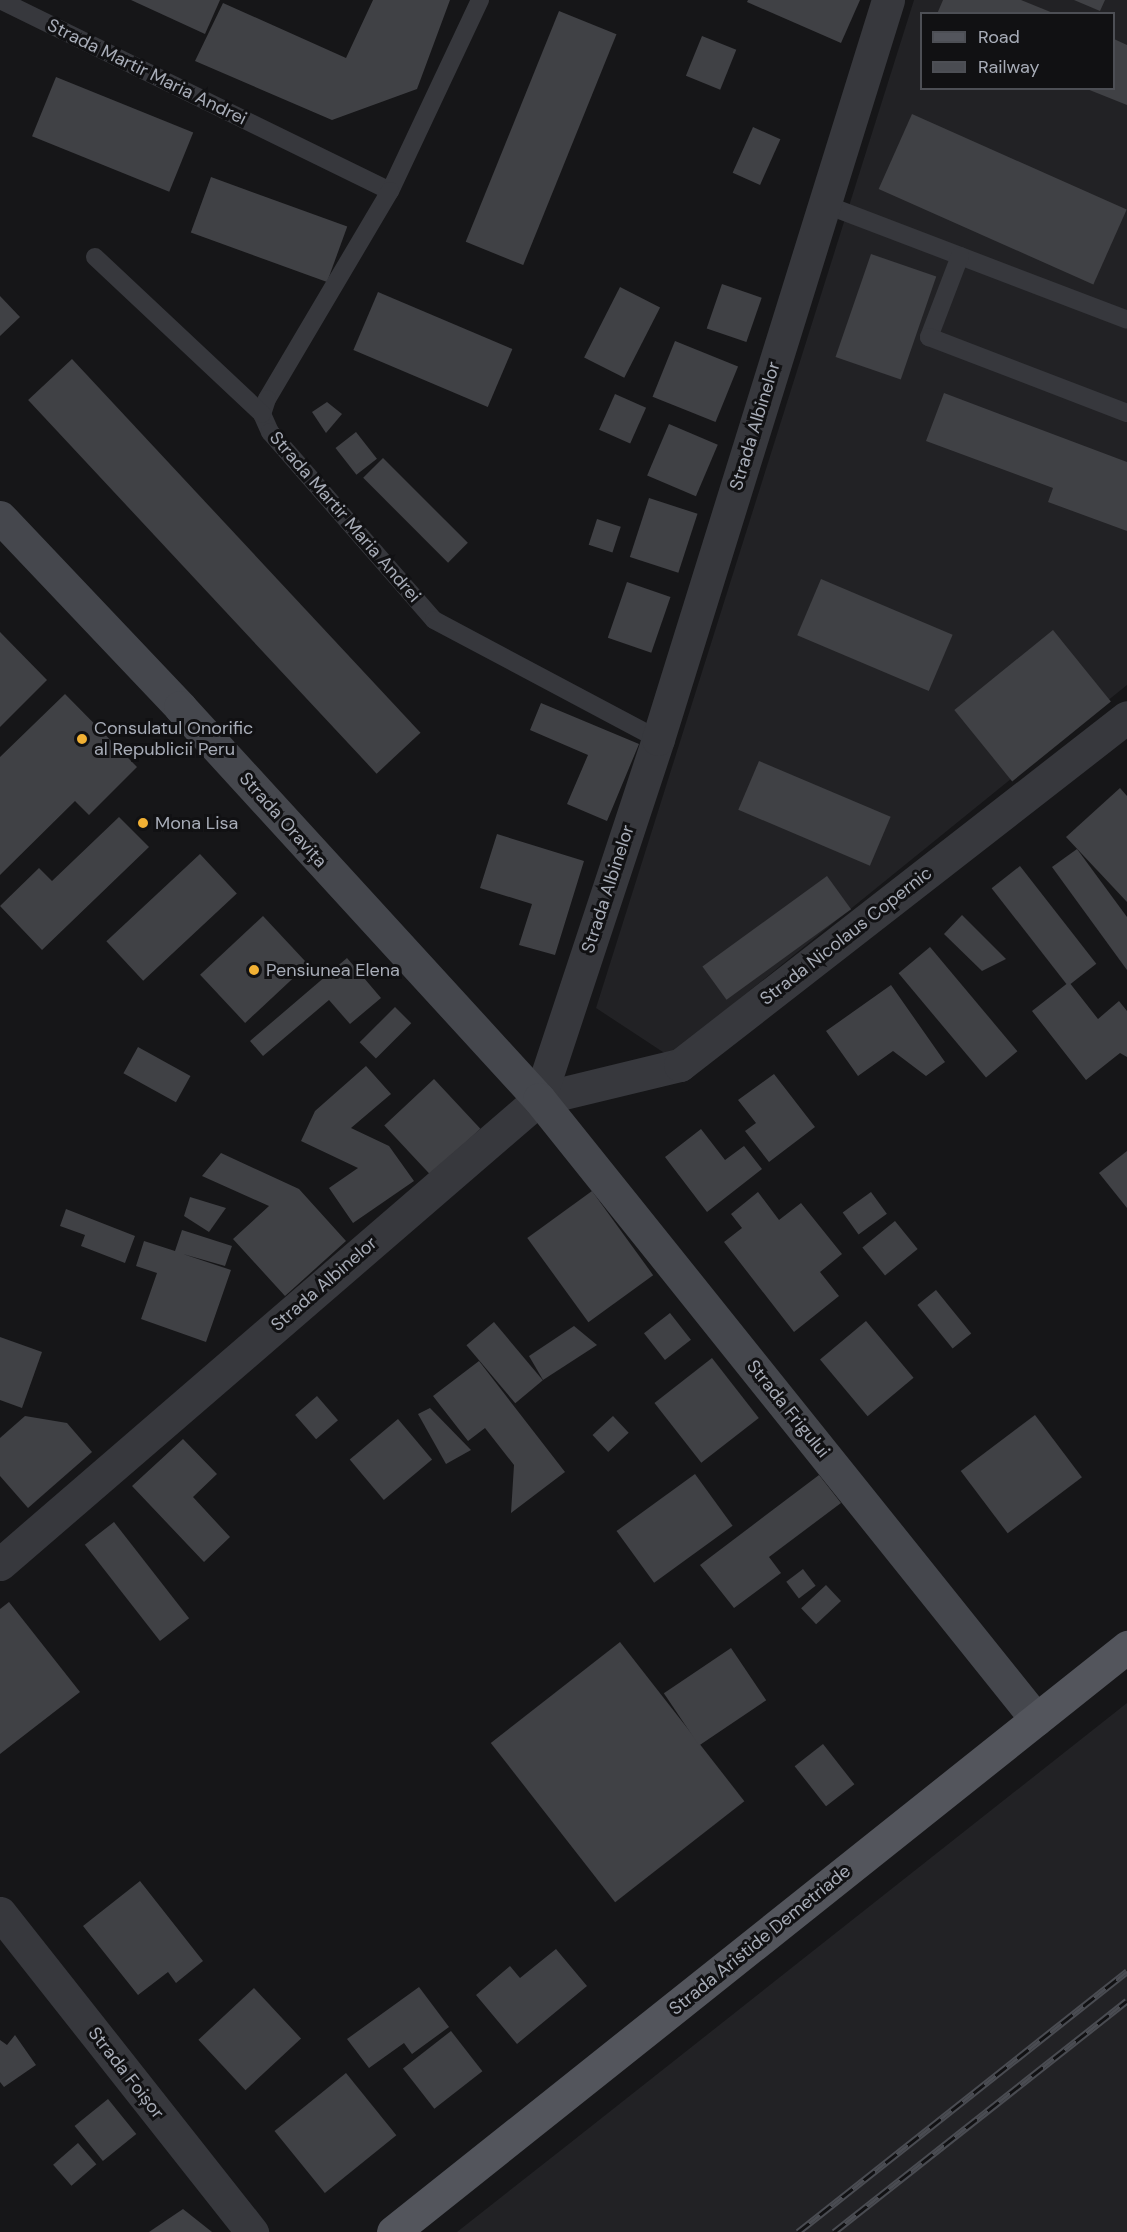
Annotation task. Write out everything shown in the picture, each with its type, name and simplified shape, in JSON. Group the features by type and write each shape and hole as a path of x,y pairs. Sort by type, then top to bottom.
{"main road":[{"name":"Strada Oravița","path":"0,517 180,707 539,1099"},
{"name":"Strada Frigului","path":"539,1099 1036,1719"},
{"name":"Strada Aristide Demetriade","path":"393,2232 1127,1647"}],"street":[{"name":"Strada Albinelor","path":"0,1564 539,1099 658,739 888,0"},
{"name":"Strada Nicolaus Copernic","path":"539,1099 680,1065 1127,717"},
{"name":"Strada Foișor","path":"0,1913 252,2232"}],"lane":[{"name":"Strada Martir Maria Andrei","path":"0,0 390,191"},
{"name":"Strada Martir Maria Andrei","path":"480,0 390,191 267,399 262,414 270,432 434,620 658,739"},
{"path":"824,204 1127,320"},
{"path":"960,256 929,337 1127,413"},
{"path":"95,257 262,414"}],"shaded area":[{"path":"914,0 1127,0 1127,685 669,1056 596,1008"},
{"path":"1127,1703 1127,2232 457,2232 565,2147"}],"building":[{"path":"131,0 220,0 205,34"},
{"path":"373,0 450,0 417,89 332,120 195,61 223,3 346,58"},
{"path":"748,0 860,0 841,43 747,2"},
{"path":"943,0 1021,0 1051,12 938,12"},
{"path":"1074,0 1105,0 1100,11"},
{"path":"559,11 616,34 523,265 466,242"},
{"path":"702,36 736,50 720,90 686,76"},
{"path":"1115,39 1127,45 1127,105 1090,90 1115,90"},
{"path":"56,77 193,132 169,192 32,136"},
{"path":"912,114 1127,210 1093,284 879,189"},
{"path":"753,127 780,139 760,185 733,173"},
{"path":"211,177 347,227 327,282 191,232"},
{"path":"871,254 936,276 901,380 836,357"},
{"path":"722,284 762,298 746,342 707,328"},
{"path":"620,287 660,307 624,378 584,357"},
{"path":"378,292 512,349 488,407 353,350"},
{"path":"0,296 20,317 0,336"},
{"path":"675,341 738,366 716,422 653,397"},
{"path":"72,359 421,733 377,774 28,400"},
{"path":"944,393 1127,462 1127,531 1048,502 1053,488 926,441"},
{"path":"615,394 646,408 630,443 599,430"},
{"path":"327,402 342,414 326,433 312,412"},
{"path":"669,424 718,445 696,496 647,476"},
{"path":"356,432 377,459 356,475 336,448"},
{"path":"383,458 468,543 448,563 363,478"},
{"path":"649,498 698,514 678,573 630,557"},
{"path":"597,519 621,527 612,552 589,545"},
{"path":"821,579 953,635 929,691 797,635"},
{"path":"627,582 670,597 651,653 608,638"},
{"path":"1053,630 1111,701 1012,781 954,710"},
{"path":"0,632 47,680 0,727"},
{"path":"65,694 137,767 89,815 75,801 0,875 0,757"},
{"path":"541,703 639,744 607,821 567,804 588,755 530,730"},
{"path":"759,761 891,817 870,866 738,810"},
{"path":"1120,788 1127,796 1127,902 1066,837"},
{"path":"119,817 149,847 42,950 0,906 39,868 52,881"},
{"path":"497,834 584,861 555,955 519,945 532,904 480,888"},
{"path":"1077,849 1127,917 1127,970 1052,867"},
{"path":"200,854 237,893 143,981 106,941"},
{"path":"1020,866 1096,964 1068,986 992,888"},
{"path":"827,876 851,909 727,1000 702,967"},
{"path":"962,915 1006,959 982,971 944,934"},
{"name":"Pensiunea Elena","path":"263,916 308,964 245,1023 200,975"},
{"path":"930,947 1017,1051 986,1078 899,973"},
{"path":"347,958 381,998 350,1024 329,1000 263,1056 250,1041"},
{"path":"1069,982 1098,1019 1119,1001 1127,1011 1127,1057 1120,1053 1086,1080 1032,1011"},
{"path":"891,985 945,1062 926,1076 893,1051 858,1076 826,1031"},
{"path":"395,1007 411,1023 376,1059 360,1042"},
{"path":"138,1047 190,1076 176,1102 123,1073"},
{"path":"366,1066 391,1094 351,1128 389,1146 414,1181 353,1223 329,1188 358,1168 301,1141 315,1111"},
{"path":"774,1074 815,1127 769,1162 745,1131 756,1123 738,1100"},
{"path":"434,1079 480,1129 431,1175 384,1125"},
{"path":"701,1129 725,1160 744,1146 762,1169 707,1212 665,1157"},
{"path":"1127,1151 1127,1208 1099,1173"},
{"path":"221,1153 299,1189 346,1241 285,1296 233,1239 269,1206 202,1176"},
{"path":"592,1191 653,1275 588,1322 527,1238"},
{"path":"758,1192 779,1220 801,1203 842,1254 820,1272 839,1296 794,1332 724,1242 742,1228 731,1214"},
{"path":"871,1192 887,1214 859,1234 843,1213"},
{"path":"190,1197 226,1208 209,1232 184,1216"},
{"path":"66,1209 135,1236 125,1263 81,1246 85,1235 60,1226"},
{"path":"895,1221 918,1249 885,1275 862,1247"},
{"path":"182,1230 232,1246 225,1266 183,1254 231,1270 206,1342 141,1319 157,1273 136,1266 144,1241 175,1251"},
{"path":"936,1290 971,1334 953,1349 917,1305"},
{"path":"670,1313 691,1340 665,1360 644,1333"},
{"path":"866,1321 914,1378 868,1416 820,1360"},
{"path":"494,1322 543,1380 515,1403 466,1345"},
{"path":"574,1326 597,1345 543,1380 529,1356"},
{"path":"0,1337 42,1352 22,1408 0,1400"},
{"path":"712,1358 759,1418 701,1463 654,1403"},
{"path":"479,1361 565,1472 511,1513 514,1465 485,1428 468,1441 433,1396"},
{"path":"317,1396 338,1420 316,1439 295,1415"},
{"path":"430,1408 471,1450 446,1464 418,1414"},
{"path":"1035,1415 1082,1477 1008,1533 961,1471"},
{"path":"25,1416 67,1423 92,1452 28,1508 0,1476 0,1438"},
{"path":"613,1416 629,1433 608,1452 593,1435"},
{"path":"398,1419 432,1460 384,1500 350,1459"},
{"path":"183,1439 217,1474 193,1497 230,1537 204,1562 132,1486"},
{"path":"695,1474 733,1526 654,1583 617,1531"},
{"path":"819,1475 841,1503 769,1557 781,1573 734,1608 700,1565"},
{"path":"114,1522 189,1618 160,1641 85,1545"},
{"path":"803,1569 816,1586 799,1598 786,1582"},
{"path":"826,1585 841,1601 816,1624 801,1608"},
{"path":"9,1602 80,1692 0,1754 0,1609"},
{"path":"620,1642 744,1801 615,1902 491,1743"},
{"path":"731,1648 766,1700 699,1746 664,1693"},
{"path":"823,1744 854,1784 826,1806 795,1766"},
{"path":"140,1881 203,1961 176,1983 168,1972 138,1995 83,1926"},
{"path":"556,1949 587,1986 517,2044 476,1995 510,1966 520,1978"},
{"path":"419,1987 449,2027 412,2054 404,2043 369,2068 347,2039"},
{"path":"254,1988 301,2038 245,2090 198,2040"},
{"path":"451,2031 482,2071 434,2109 403,2069"},
{"path":"15,2035 36,2065 4,2087 0,2082 0,2040 7,2045"},
{"path":"346,2073 396,2135 325,2193 275,2131"},
{"path":"108,2099 136,2134 103,2161 75,2126"},
{"path":"78,2143 96,2164 71,2186 53,2165"},
{"path":"183,2209 212,2232 149,2232"}],"railway":[{"path":"798,2232 1127,1971"},
{"path":"834,2232 1127,2001"}],"place":[{"name":"Consulatul Onorific al Republicii Peru","path":"82,739"},
{"name":"Mona Lisa","path":"143,823"},
{"name":"Pensiunea Elena","path":"254,970"}]}
